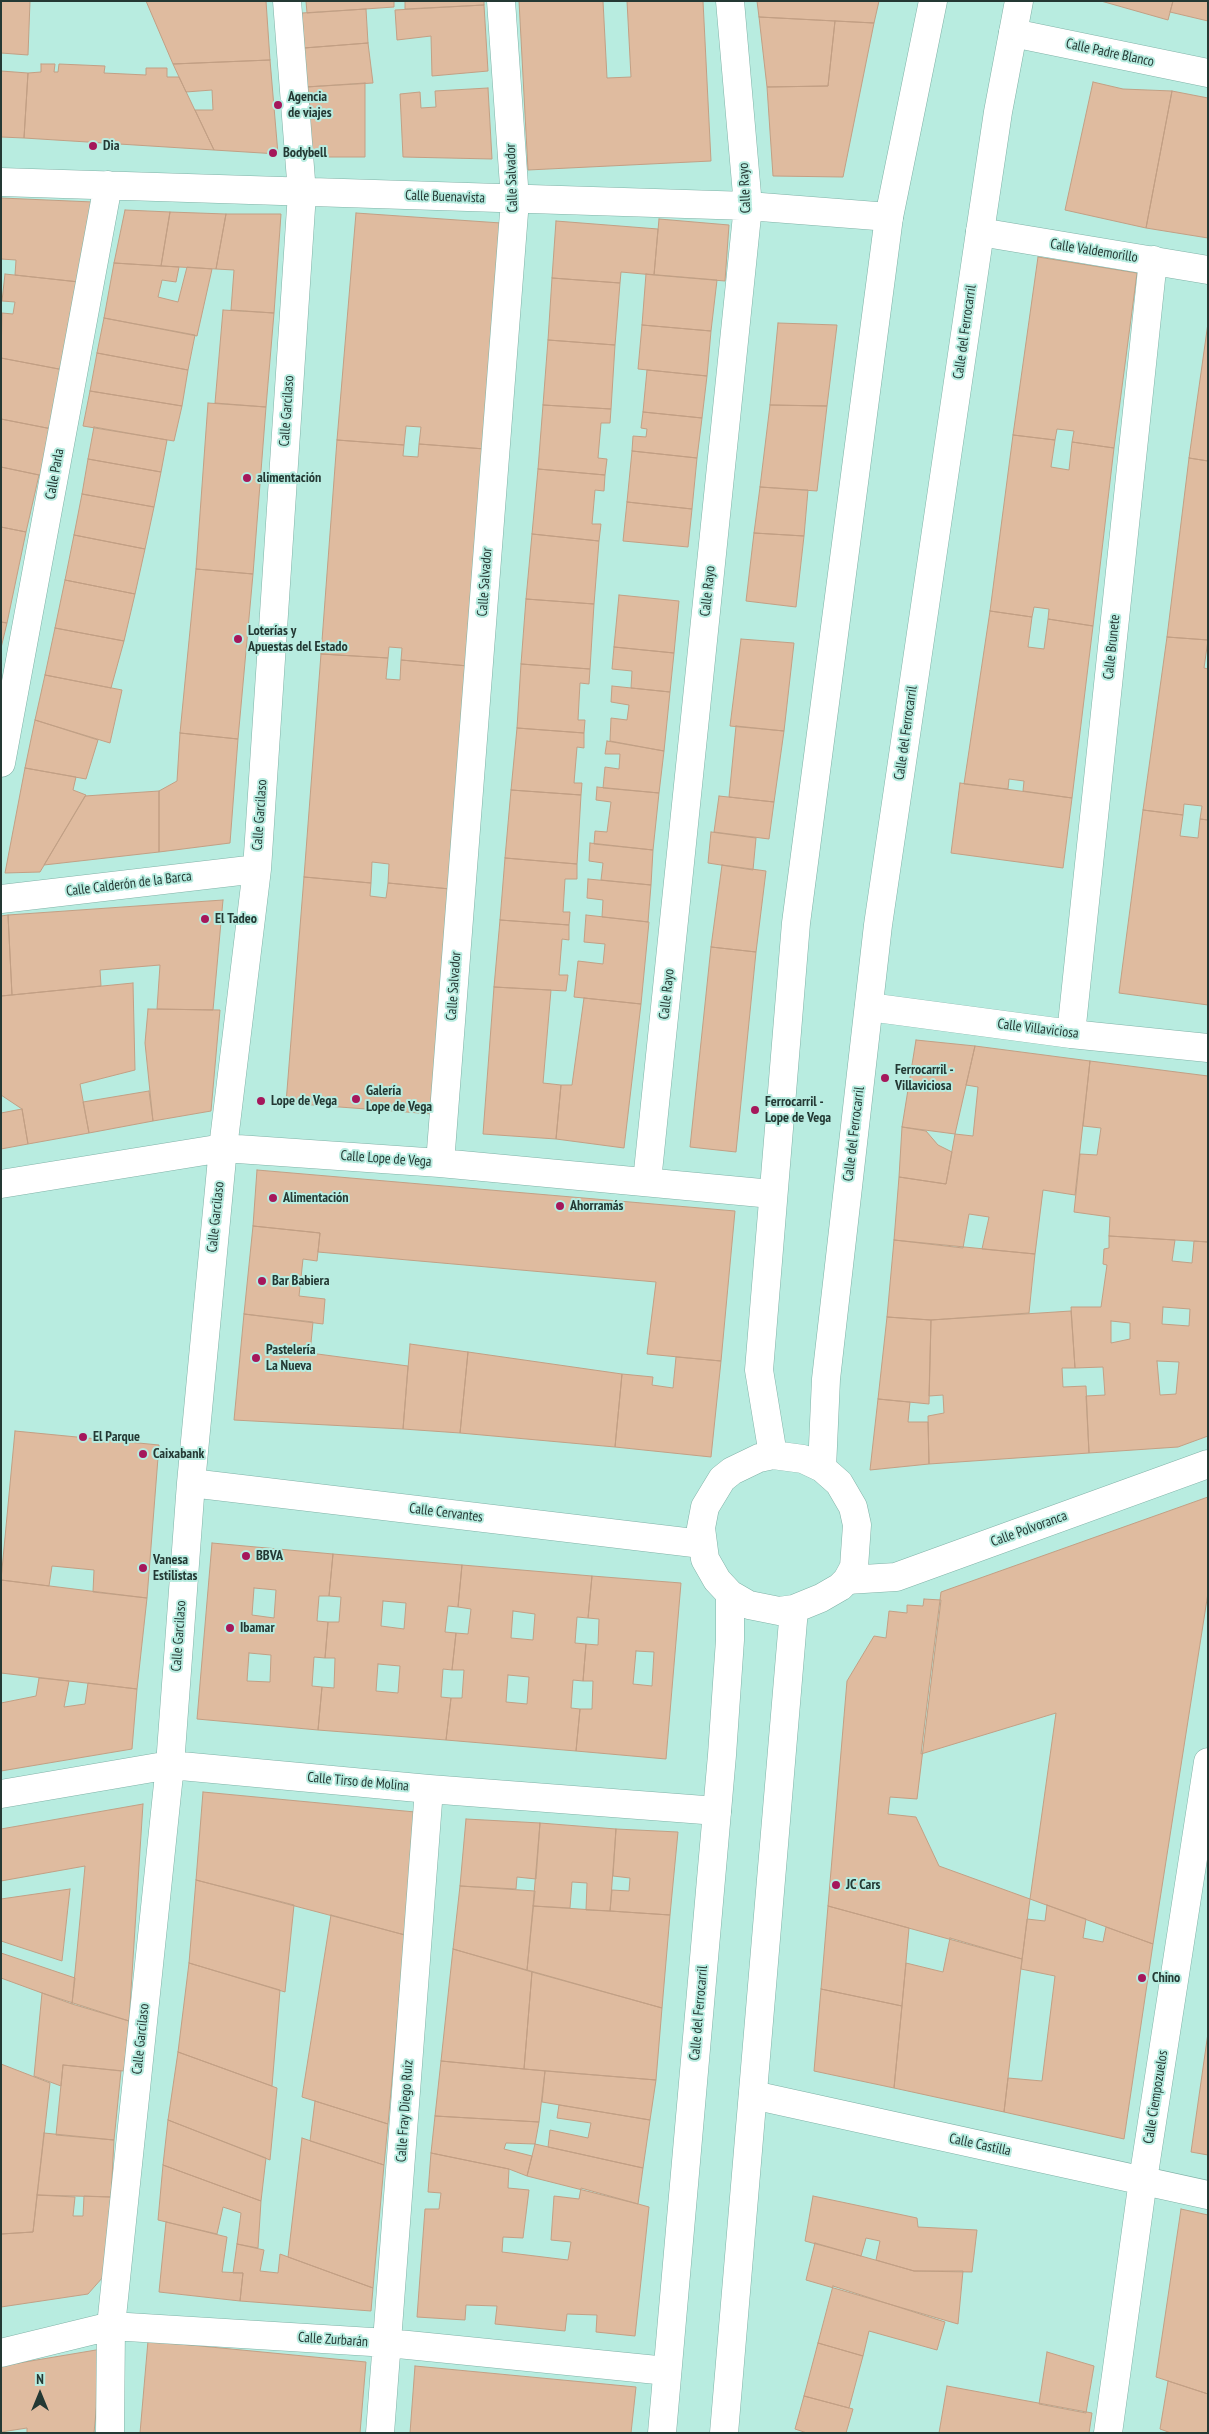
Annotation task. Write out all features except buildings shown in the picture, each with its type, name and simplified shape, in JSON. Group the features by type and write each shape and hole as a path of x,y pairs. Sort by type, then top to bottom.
{"street":[{"name":"Calle Garcilaso","path":"110,2433 111,2326 170,1765 190,1482 223,1148 257,869 302,193 287,1"},
{"name":"Calle Salvador","path":"440,1163 515,200 502,1"},
{"name":"Calle Rayo","path":"647,1181 748,206 730,1"},
{"path":"774,1455 759,1370 772,1194 796,923 889,217 933,1"},
{"name":"Calle del Ferrocarril","path":"822,1468 826,1378 880,916 980,232 1019,1"},
{"name":"Calle Padre Blanco","path":"1013,33 1208,73"},
{"name":"Calle Buenavista","path":"1,182 748,206 889,217"},
{"name":"Calle Parla","path":"1,763 108,185"},
{"name":"Calle Valdemorillo","path":"980,232 1208,270"},
{"name":"Calle Brunete","path":"1071,1034 1152,260"},
{"name":"Calle Calderón de la Barca","path":"1,899 257,869"},
{"name":"Calle Villaviciosa","path":"869,1007 1071,1034 1208,1048"},
{"name":"Calle Lope de Vega","path":"1,1184 223,1148 440,1163 772,1194"},
{"path":"774,1455 803,1459 822,1468 838,1482 853,1507 857,1525 854,1567 847,1580 840,1587 821,1598 794,1609 779,1611 749,1605 730,1594 717,1580 705,1559 702,1544 701,1528 705,1507 722,1479 732,1471 759,1458 774,1455"},
{"name":"Calle Polvoranca","path":"847,1580 896,1577 1208,1464"},
{"name":"Calle Cervantes","path":"190,1482 702,1544"},
{"name":"Calle del Ferrocarril","path":"662,2433 717,1811 730,1640 730,1594"},
{"path":"724,2433 794,1609"},
{"name":"Calle Ciempozuelos","path":"1108,2433 1143,2180 1208,1762"},
{"name":"Calle Tirso de Molina","path":"1,1794 170,1765 429,1789 717,1811"},
{"name":"Calle Fray Diego Ruiz","path":"380,2433 429,1789"},
{"name":"Calle Castilla","path":"753,2095 1208,2195"},
{"name":"Calle Zurbarán","path":"1,2353 111,2326 388,2343 667,2371"}],"place":[{"name":"Agencia de viajes","path":"278,105"},
{"name":"Dia","path":"93,146"},
{"name":"Bodybell","path":"273,153"},
{"name":"alimentación","path":"247,478"},
{"name":"Loterías y Apuestas del Estado","path":"238,639"},
{"name":"El Tadeo","path":"205,919"},
{"name":"Ferrocarril - Villaviciosa","path":"885,1078"},
{"name":"Galería Lope de Vega","path":"356,1099"},
{"name":"Lope de Vega","path":"261,1101"},
{"name":"Ferrocarril - Lope de Vega","path":"755,1110"},
{"name":"Alimentación","path":"273,1198"},
{"name":"Ahorramás","path":"560,1206"},
{"name":"Bar Babiera","path":"262,1281"},
{"name":"Pastelería La Nueva","path":"256,1358"},
{"name":"El Parque","path":"83,1437"},
{"name":"Caixabank","path":"143,1454"},
{"name":"BBVA","path":"246,1556"},
{"name":"Vanesa Estilistas","path":"143,1568"},
{"name":"Ibamar","path":"230,1628"},
{"name":"JC Cars","path":"836,1885"},
{"name":"Chino","path":"1142,1978"}]}
